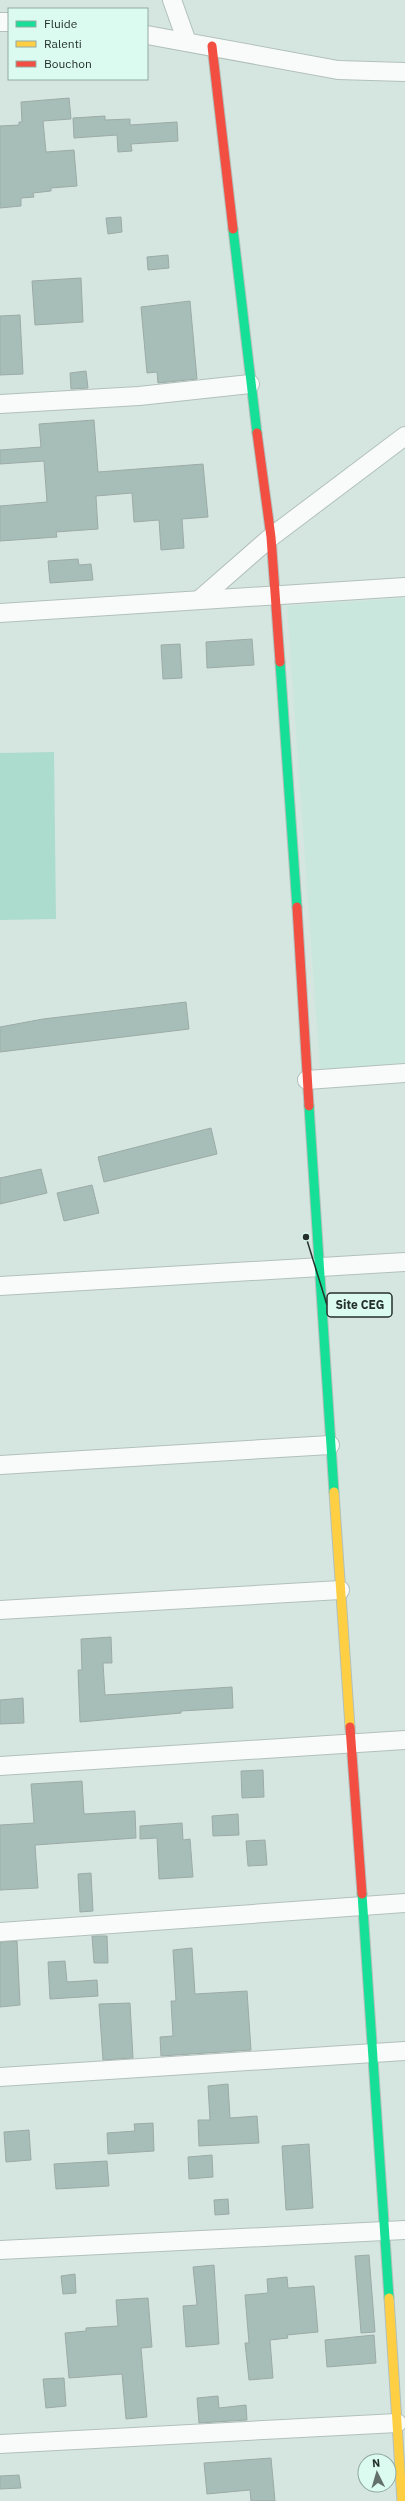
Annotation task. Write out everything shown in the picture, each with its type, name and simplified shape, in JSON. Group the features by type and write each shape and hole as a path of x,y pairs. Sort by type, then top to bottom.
{"street":[{"path":"172,0 187,42"},
{"path":"148,36 212,46 338,70 405,72"},
{"path":"212,46 250,384 272,537 318,1268 350,1744 363,1905 402,2501"},
{"path":"0,404 139,396 250,384"},
{"path":"199,600 272,537 405,436"},
{"path":"0,613 405,587"},
{"path":"307,1080 405,1073"},
{"path":"0,1286 405,1262"},
{"path":"0,1465 330,1445"},
{"path":"0,1610 340,1590"},
{"path":"0,1766 405,1740"},
{"path":"0,1932 405,1903"},
{"path":"0,2077 405,2051"},
{"path":"0,2250 405,2230"},
{"path":"0,2444 397,2423"}],"shaded area":[{"path":"405,598 405,1063 320,1070 287,606"},
{"path":"54,752 56,919 0,920 0,753"}],"building":[{"path":"69,98 71,119 43,121 46,152 74,150 77,186 51,188 51,191 33,193 34,197 21,198 21,206 0,208 0,126 19,125 19,122 22,122 21,102"},
{"path":"105,116 105,120 130,119 130,125 177,122 178,141 131,144 132,151 118,152 117,135 74,138 73,118"},
{"path":"121,217 122,232 108,234 106,218"},
{"path":"168,255 169,268 148,270 147,257"},
{"path":"81,278 83,322 35,325 32,281"},
{"path":"190,301 197,379 158,383 157,372 147,373 141,307"},
{"path":"20,315 23,374 0,375 0,316"},
{"path":"86,371 88,388 71,389 70,373"},
{"path":"94,420 98,472 203,464 208,517 182,519 184,548 161,550 159,520 134,522 132,493 96,496 98,529 56,532 57,537 0,541 0,506 47,502 44,461 0,464 0,450 41,447 39,424"},
{"path":"78,559 79,565 91,564 93,580 50,583 48,561"},
{"path":"252,639 254,665 207,668 206,642"},
{"path":"180,644 182,678 163,679 161,645"},
{"path":"186,1002 189,1029 0,1052 0,1027 43,1019"},
{"path":"211,1128 217,1154 104,1182 98,1157"},
{"path":"41,1169 47,1193 0,1204 0,1178"},
{"path":"92,1185 99,1213 64,1221 57,1193"},
{"path":"111,1637 112,1663 103,1663 105,1695 232,1687 233,1708 181,1711 181,1713 80,1722 78,1670 82,1670 81,1639"},
{"path":"23,1698 24,1723 0,1724 0,1700"},
{"path":"263,1770 264,1797 242,1798 241,1771"},
{"path":"82,1781 84,1814 135,1811 136,1838 35,1845 38,1888 0,1890 0,1825 34,1823 31,1784"},
{"path":"238,1814 239,1835 213,1836 212,1816"},
{"path":"182,1823 183,1840 190,1839 193,1877 159,1879 157,1838 140,1839 140,1826"},
{"path":"265,1840 267,1865 248,1866 246,1841"},
{"path":"91,1873 93,1911 80,1912 78,1874"},
{"path":"92,1936 107,1936 108,1963 94,1963"},
{"path":"17,1941 20,2005 0,2007 0,1942"},
{"path":"192,1948 195,1994 247,1991 251,2050 161,2056 160,2037 173,2036 171,2001 176,2001 173,1950"},
{"path":"65,1961 67,1982 97,1980 98,1996 50,1999 48,1962"},
{"path":"130,2003 133,2058 103,2060 99,2004"},
{"path":"228,2084 230,2118 257,2116 259,2143 199,2146 198,2120 210,2120 208,2086"},
{"path":"153,2123 154,2151 108,2154 107,2133 135,2131 134,2124"},
{"path":"29,2130 31,2160 6,2162 4,2132"},
{"path":"309,2144 313,2208 286,2210 282,2146"},
{"path":"212,2155 213,2177 189,2179 188,2157"},
{"path":"107,2161 109,2186 56,2189 54,2164"},
{"path":"228,2199 229,2214 215,2215 214,2200"},
{"path":"369,2255 375,2332 361,2333 355,2256"},
{"path":"214,2265 219,2344 186,2347 183,2306 197,2305 193,2267"},
{"path":"75,2274 76,2293 63,2294 61,2276"},
{"path":"287,2277 288,2288 314,2286 318,2332 287,2335 288,2338 270,2340 273,2378 249,2380 245,2343 249,2343 245,2295 268,2293 267,2279"},
{"path":"148,2298 152,2347 141,2348 147,2417 126,2419 122,2374 69,2378 65,2333 86,2331 86,2328 118,2326 116,2300"},
{"path":"374,2335 376,2363 327,2367 325,2340"},
{"path":"64,2378 66,2406 46,2408 43,2379"},
{"path":"218,2396 219,2408 246,2405 247,2420 199,2423 197,2398"},
{"path":"271,2458 275,2501 251,2501 250,2490 207,2494 204,2463"},
{"path":"19,2475 21,2488 0,2489 0,2476"}],"traffic: fast":[{"path":"233,229 257,433"},
{"path":"280,662 297,907"},
{"path":"309,1106 334,1492"},
{"path":"362,1894 389,2298"}],"traffic: slow":[{"path":"334,1492 350,1727"},
{"path":"389,2298 402,2501"}],"traffic: jam":[{"path":"212,46 233,229"},
{"path":"257,433 271,537 280,662"},
{"path":"297,907 309,1106"},
{"path":"350,1727 362,1894"}],"place":[{"name":"Site CEG","path":"306,1237"}]}
